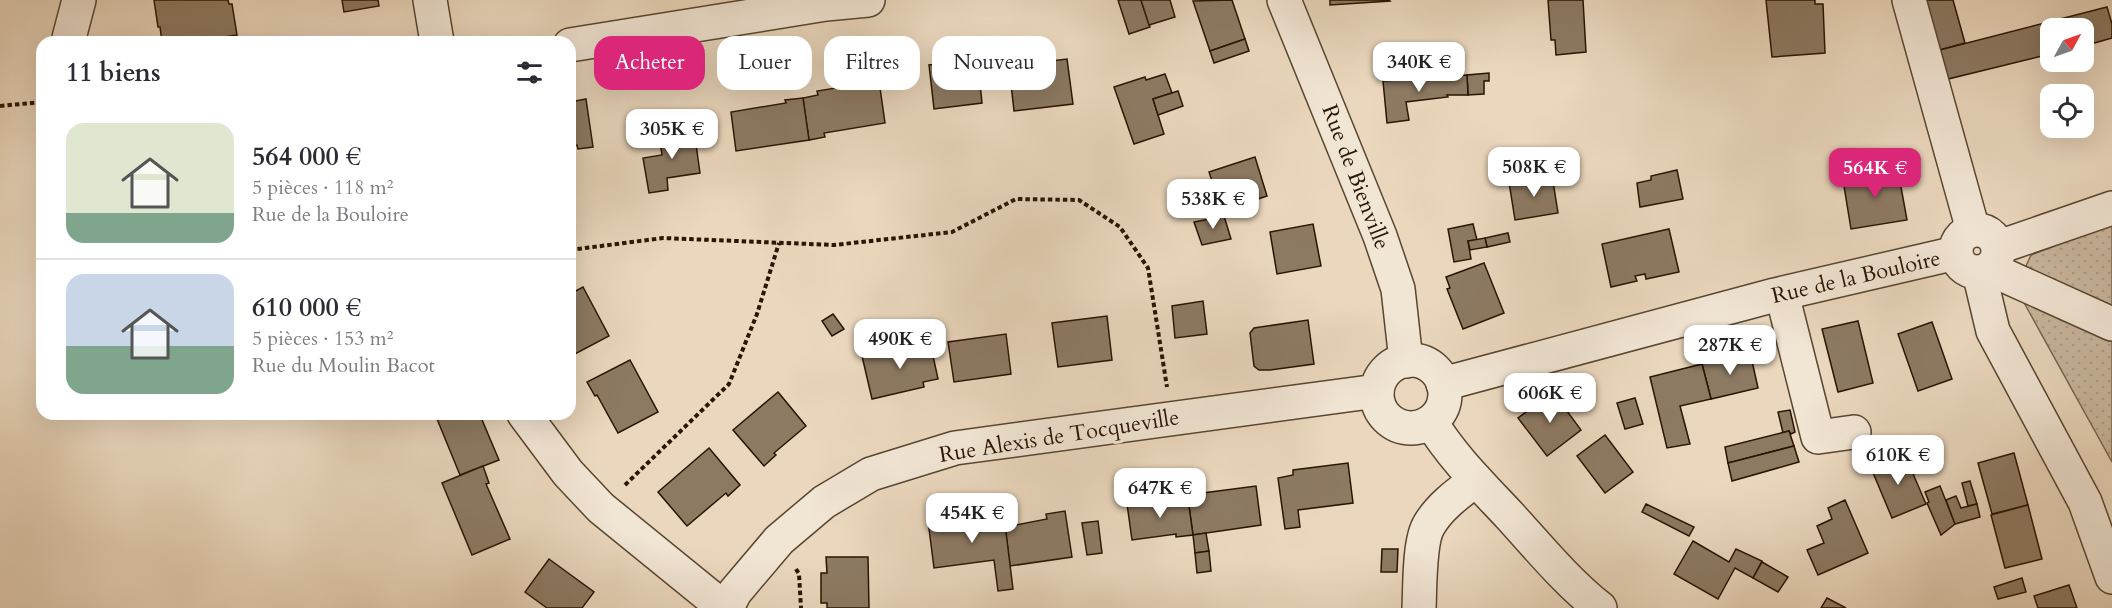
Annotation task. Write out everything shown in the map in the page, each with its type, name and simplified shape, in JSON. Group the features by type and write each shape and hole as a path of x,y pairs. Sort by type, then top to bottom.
{"street":[{"path":"70,36 79,0"},
{"path":"430,0 436,36"},
{"path":"576,44 825,2 867,0"},
{"name":"Rue de Bienville","path":"1284,0 1380,236 1398,289 1406,360"},
{"path":"1909,0 1979,254 1994,331 2085,502 2112,578"},
{"name":"Rue de la Bouloire","path":"1443,384 1782,294 1979,254 2112,208"},
{"path":"1979,254 2112,324"},
{"path":"1782,294 1818,437 1854,432"},
{"path":"1406,360 1424,363 1439,375 1443,384 1445,395 1438,415 1431,422 1420,427 1399,426 1389,421 1378,402 1377,391 1386,371 1406,360"},
{"name":"Rue Alexis de Tocqueville","path":"726,608 735,592 779,540 824,502 872,474 955,448 1377,391"},
{"path":"529,420 568,473 601,508 726,608"},
{"path":"1431,422 1446,447 1547,556 1600,608"},
{"path":"1419,608 1422,557 1427,526 1440,510 1476,480"}],"path":[{"path":"0,105 36,102"},
{"path":"576,249 663,238 834,245 952,232 1016,199 1078,200 1120,226 1148,268 1172,419"},
{"path":"601,508 729,384 757,314 779,243"}],"shaded area":[{"path":"2112,223 2112,462 2022,299 2018,283 2031,255"}],"building":[{"path":"154,0 228,0 229,4 232,4 237,35 161,36 160,27 158,27"},
{"path":"342,0 378,0 379,6 344,12"},
{"path":"1118,0 1141,0 1150,27 1129,34"},
{"path":"1141,0 1170,0 1175,17 1149,25"},
{"path":"1232,0 1245,39 1210,51 1193,1"},
{"path":"1330,0 1389,0 1390,1 1330,5"},
{"path":"1548,0 1583,0 1586,52 1556,55 1555,40 1551,40"},
{"path":"1766,0 1815,0 1815,4 1823,4 1825,53 1772,57"},
{"path":"1917,0 1953,0 1965,43 1932,52"},
{"path":"2107,7 2112,24 2112,38 2094,43 2094,18 2064,18"},
{"path":"2040,24 2040,56 1940,81 1932,52"},
{"path":"1245,39 1249,51 1214,63 1210,51"},
{"path":"1067,59 1073,104 1014,111 1012,90 1056,90 1056,60"},
{"path":"929,65 932,65 932,90 981,90 982,103 934,109"},
{"path":"1489,73 1489,81 1484,81 1484,94 1468,95 1467,75"},
{"path":"1165,74 1172,93 1153,99 1164,134 1134,144 1114,87 1145,77 1146,80"},
{"path":"1467,75 1468,95 1447,95 1448,97 1406,102 1409,120 1387,123 1383,81"},
{"path":"880,90 885,123 824,133 825,137 809,140 803,98 818,95 817,91"},
{"path":"1178,91 1183,106 1158,115 1153,99"},
{"path":"803,98 809,140 736,151 731,112"},
{"path":"586,99 593,147 578,149 576,145 576,101"},
{"path":"694,130 700,173 667,178 668,190 649,193 643,158 662,155 659,135"},
{"path":"1255,157 1267,196 1222,211 1209,172"},
{"path":"1894,167 1895,177 1899,176 1907,220 1851,229 1844,186 1859,183 1857,173"},
{"path":"1677,170 1683,199 1640,207 1637,183 1651,180 1651,176"},
{"path":"1857,173 1859,183 1853,184 1851,174"},
{"path":"1552,175 1558,213 1515,220 1509,182"},
{"path":"1224,216 1231,239 1202,245 1194,222"},
{"path":"1313,224 1321,266 1277,274 1270,232"},
{"path":"1473,224 1477,240 1468,241 1471,259 1454,262 1448,229"},
{"path":"1669,229 1679,272 1646,279 1645,274 1635,276 1637,281 1611,287 1602,244"},
{"path":"1508,233 1510,242 1487,247 1485,238"},
{"path":"1485,238 1487,247 1470,250 1468,241"},
{"path":"1484,263 1504,313 1463,329 1447,289 1450,288 1446,277"},
{"path":"583,287 609,336 576,353 576,291"},
{"path":"1203,301 1207,334 1175,338 1172,306"},
{"path":"833,314 844,329 832,336 822,321"},
{"path":"1107,316 1112,360 1058,367 1052,323"},
{"path":"1308,320 1314,364 1270,370 1259,370 1254,366 1250,333 1254,328"},
{"path":"1858,321 1873,383 1838,392 1822,329"},
{"path":"1932,322 1952,379 1918,391 1898,334"},
{"path":"1006,334 1011,374 954,382 948,342"},
{"path":"930,342 938,379 923,382 924,387 872,399 862,356"},
{"path":"1750,352 1758,388 1711,399 1702,364"},
{"path":"630,360 658,412 618,433 587,382"},
{"path":"1702,364 1711,399 1680,406 1690,444 1667,448 1650,377"},
{"path":"778,392 806,426 774,453 776,455 764,466 733,430"},
{"path":"1553,392 1581,430 1547,456 1518,418"},
{"path":"1635,398 1643,424 1625,429 1617,403"},
{"path":"1790,410 1795,432 1783,433 1778,412"},
{"path":"437,420 482,420 499,460 460,475"},
{"path":"1789,431 1794,446 1728,463 1725,447"},
{"path":"1605,435 1633,472 1605,493 1577,456"},
{"path":"1794,446 1799,462 1732,481 1728,463"},
{"path":"709,448 740,485 728,496 726,493 687,526 658,492"},
{"path":"2014,453 2028,505 1992,514 1978,463"},
{"path":"1905,455 1926,504 1892,518 1871,468"},
{"path":"1348,463 1353,503 1298,510 1300,527 1285,529 1278,478 1293,475 1293,470"},
{"path":"483,466 489,483 486,484 510,539 472,555 442,483"},
{"path":"1970,481 1977,504 1968,506 1962,483"},
{"path":"1256,486 1261,525 1193,535 1188,499 1203,497 1203,493"},
{"path":"1940,486 1955,524 1941,535 1927,503 1929,502 1925,492"},
{"path":"1956,496 1961,508 1977,504 1980,517 1955,524 1946,500"},
{"path":"1172,497 1173,501 1188,499 1193,535 1176,537 1176,534 1132,540 1127,504"},
{"path":"1845,500 1868,553 1818,575 1807,550 1824,543 1817,526 1832,519 1828,508"},
{"path":"1646,504 1694,527 1689,536 1642,512"},
{"path":"2028,505 2042,559 2005,568 1991,515"},
{"path":"1065,511 1072,557 1010,566 1005,527 1047,519 1046,514"},
{"path":"988,513 988,518 1004,516 1013,589 998,591 994,560 934,568 928,521"},
{"path":"1098,521 1102,553 1087,555 1082,523"},
{"path":"1206,533 1209,551 1195,553 1193,535"},
{"path":"1693,541 1729,562 1736,549 1762,561 1753,578 1735,568 1718,599 1674,574"},
{"path":"1382,549 1398,549 1397,572 1381,572"},
{"path":"1209,551 1211,571 1197,573 1195,553"},
{"path":"826,557 868,557 869,608 827,608 827,603 821,603 821,573 827,573"},
{"path":"549,559 594,592 582,608 547,608 525,592"},
{"path":"1762,562 1788,577 1778,592 1753,578"},
{"path":"2022,578 2026,592 1998,599 1994,587"},
{"path":"2069,585 2077,608 2038,608 2034,596"},
{"path":"1827,598 1846,608 1821,608"}]}
